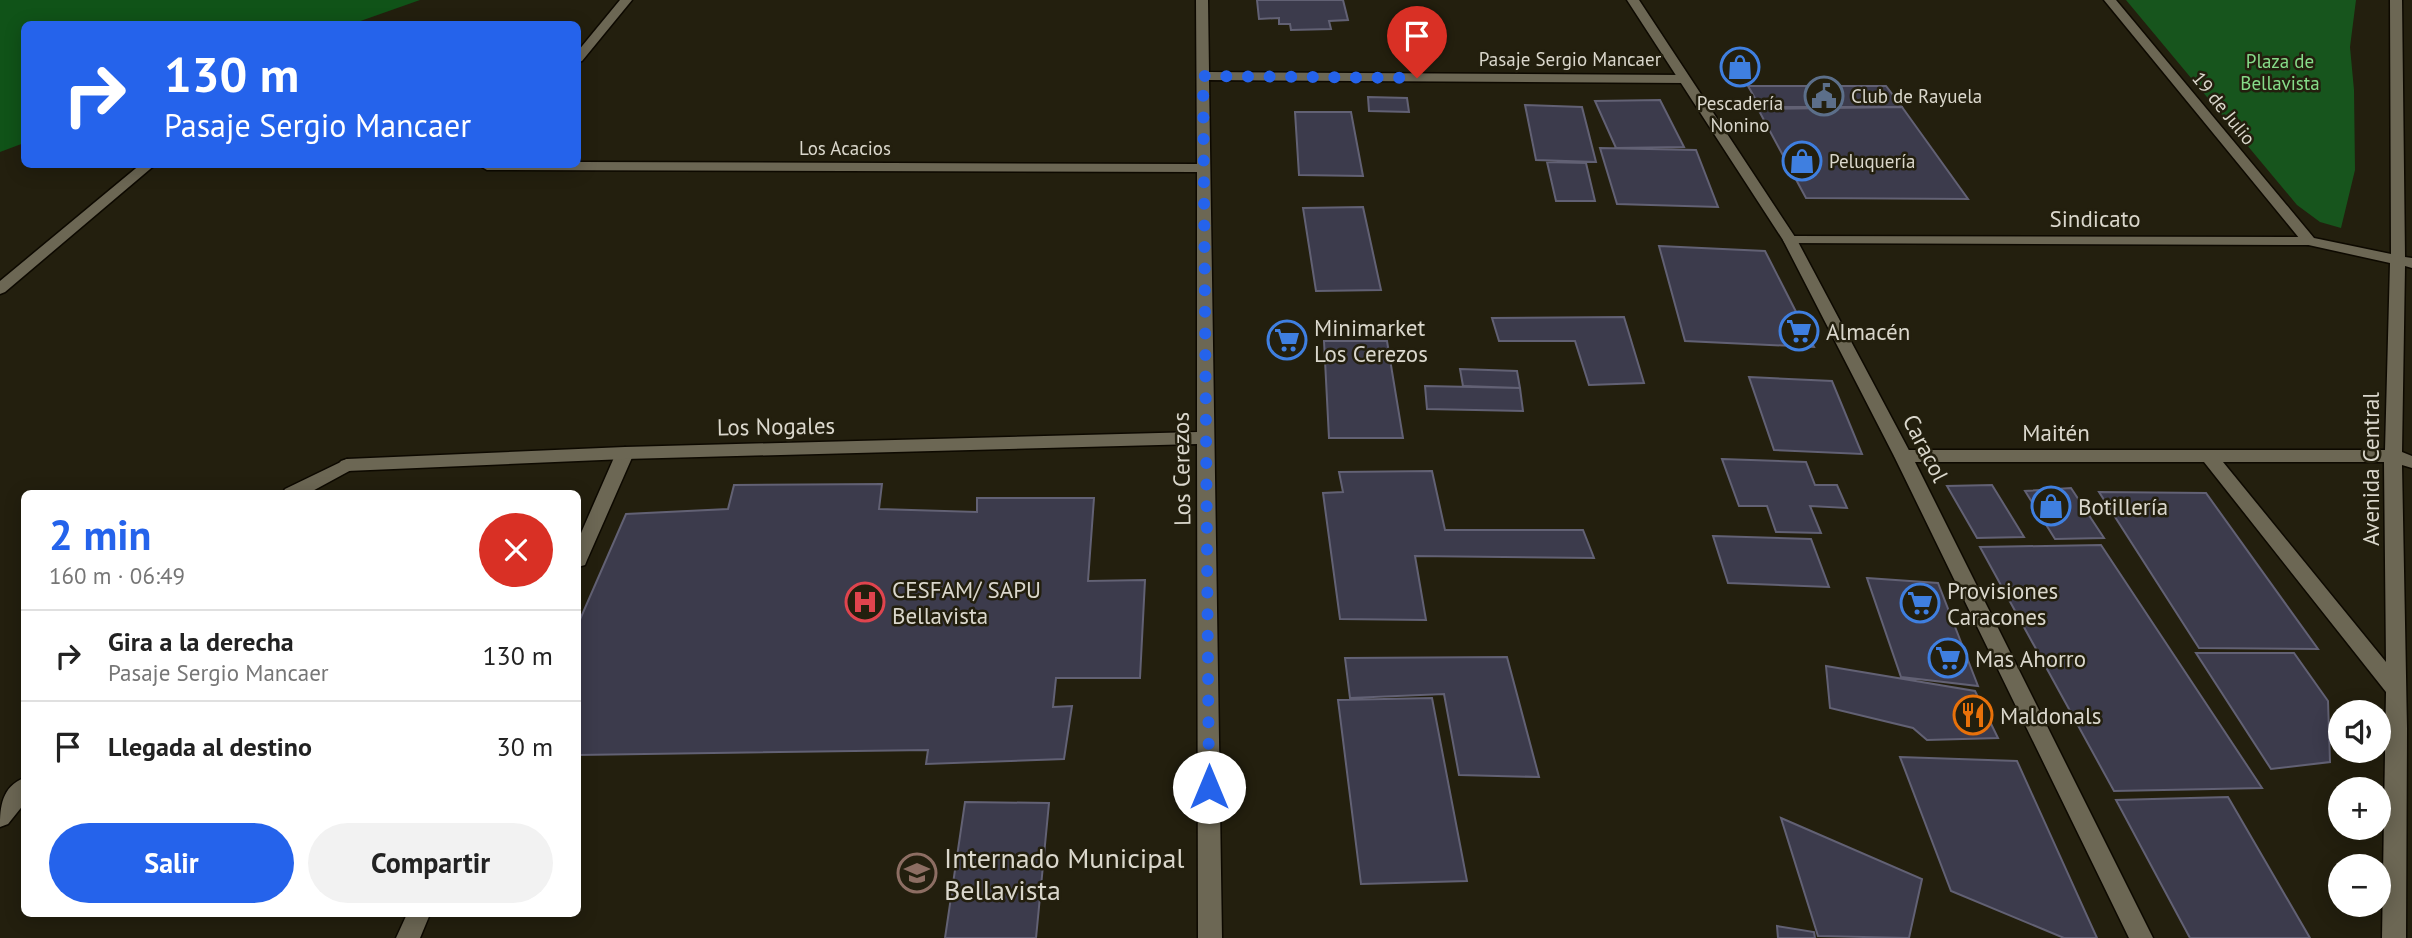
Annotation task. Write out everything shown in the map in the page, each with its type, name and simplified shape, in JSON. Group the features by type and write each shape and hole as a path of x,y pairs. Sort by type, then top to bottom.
{"street":[{"path":"581,54 626,0"},
{"name":"Los Cerezos","path":"1202,0 1210,938"},
{"name":"Caracol","path":"1633,0 1790,240 1903,456 2141,938"},
{"name":"19 de Julio","path":"2110,0 2309,241"},
{"name":"Avenida Central","path":"2394,938 2405,730 2396,689 2393,456 2405,261 2396,0"},
{"name":"Pasaje Sergio Mancaer","path":"1203,76 1684,79"},
{"name":"Los Acacios","path":"581,165 1204,169"},
{"path":"0,289 145,168"},
{"name":"Sindicato","path":"1790,240 2309,241 2405,261"},
{"name":"Los Nogales","path":"299,490 347,466 625,453 1206,438"},
{"path":"581,553 625,453"},
{"name":"Maitén","path":"1903,456 2393,456 2412,462"},
{"path":"2209,457 2396,689"},
{"path":"0,817 21,792"},
{"path":"408,938 418,917"}],"green space":[{"path":"0,0 420,0 360,21 21,21 21,144 0,152"},
{"name":"Plaza de Bellavista","path":"2126,0 2356,0 2350,47 2354,90 2355,170 2341,228 2320,222 2297,205"}],"building":[{"path":"1257,0 1343,0 1348,20 1329,21 1331,29 1291,30 1290,24 1279,24 1279,18 1259,19"},
{"name":"Club de Rayuela","path":"1748,86 1886,86 1902,107 1760,107"},
{"path":"1368,97 1407,98 1409,112 1369,111"},
{"path":"1660,100 1684,147 1616,148 1595,101"},
{"path":"1525,105 1582,107 1596,162 1536,160"},
{"path":"1902,107 1968,199 1806,198 1758,109"},
{"path":"1295,112 1351,112 1363,176 1299,175"},
{"path":"1600,148 1696,150 1718,207 1617,204"},
{"path":"1547,162 1586,163 1595,201 1556,201"},
{"path":"1363,207 1381,290 1316,291 1303,208"},
{"path":"1659,246 1765,251 1814,347 1685,341"},
{"path":"1624,317 1644,383 1589,385 1575,341 1499,341 1492,318"},
{"path":"1324,341 1387,341 1403,438 1329,438"},
{"path":"1460,369 1517,371 1520,388 1463,386"},
{"path":"1749,377 1832,381 1862,454 1774,450"},
{"path":"1425,386 1520,388 1523,411 1427,409"},
{"path":"1722,459 1806,462 1815,485 1837,485 1847,508 1810,506 1821,533 1776,532 1767,506 1739,506"},
{"path":"1432,471 1445,530 1583,530 1594,558 1415,556 1426,620 1340,619 1323,493 1343,492 1339,472"},
{"name":"CESFAM/ SAPU Bellavista","path":"882,484 879,509 977,512 977,498 1094,498 1088,581 1145,580 1140,678 1056,678 1053,707 1072,706 1064,759 926,764 928,750 581,755 581,617 626,514 728,509 734,485"},
{"path":"1992,485 2024,537 1977,538 1947,486"},
{"path":"2071,488 2104,538 2055,539 2025,491"},
{"path":"2099,492 2206,493 2318,649 2199,648"},
{"path":"1713,536 1811,539 1829,587 1728,583"},
{"path":"2101,545 2262,788 2114,791 1980,547"},
{"path":"1867,578 1938,583 1978,686 1901,677"},
{"path":"2196,653 2294,653 2328,701 2328,762 2271,769"},
{"path":"1507,657 1539,777 1459,775 1444,694 1350,698 1345,658"},
{"path":"1826,666 1975,691 1998,738 1927,740 1913,728 1830,708"},
{"path":"1432,698 1467,881 1361,884 1338,700"},
{"path":"1900,757 2017,761 2097,938 2064,938 1951,891"},
{"path":"2228,797 2310,938 2190,938 2116,800"},
{"path":"965,802 1049,803 1036,938 945,938"},
{"path":"1781,818 1922,879 1909,938 1818,936"},
{"path":"1777,926 1814,932 1815,938 1778,938"}],"place":[{"name":"Pescadería Nonino","path":"1740,67"},
{"name":"Club de Rayuela","path":"1824,96"},
{"name":"Peluquería","path":"1802,161"},
{"name":"Almacén","path":"1799,331"},
{"name":"Minimarket Los Cerezos","path":"1287,340"},
{"name":"Botillería","path":"2051,506"},
{"name":"CESFAM/ SAPU Bellavista","path":"865,602"},
{"name":"Provisiones Caracones","path":"1920,603"},
{"name":"Mas Ahorro","path":"1948,658"},
{"name":"Maldonals","path":"1973,715"},
{"name":"Internado Municipal Bellavista","path":"917,873"}],"route":[{"path":"1209,787 1203,76 1417,78"}]}
